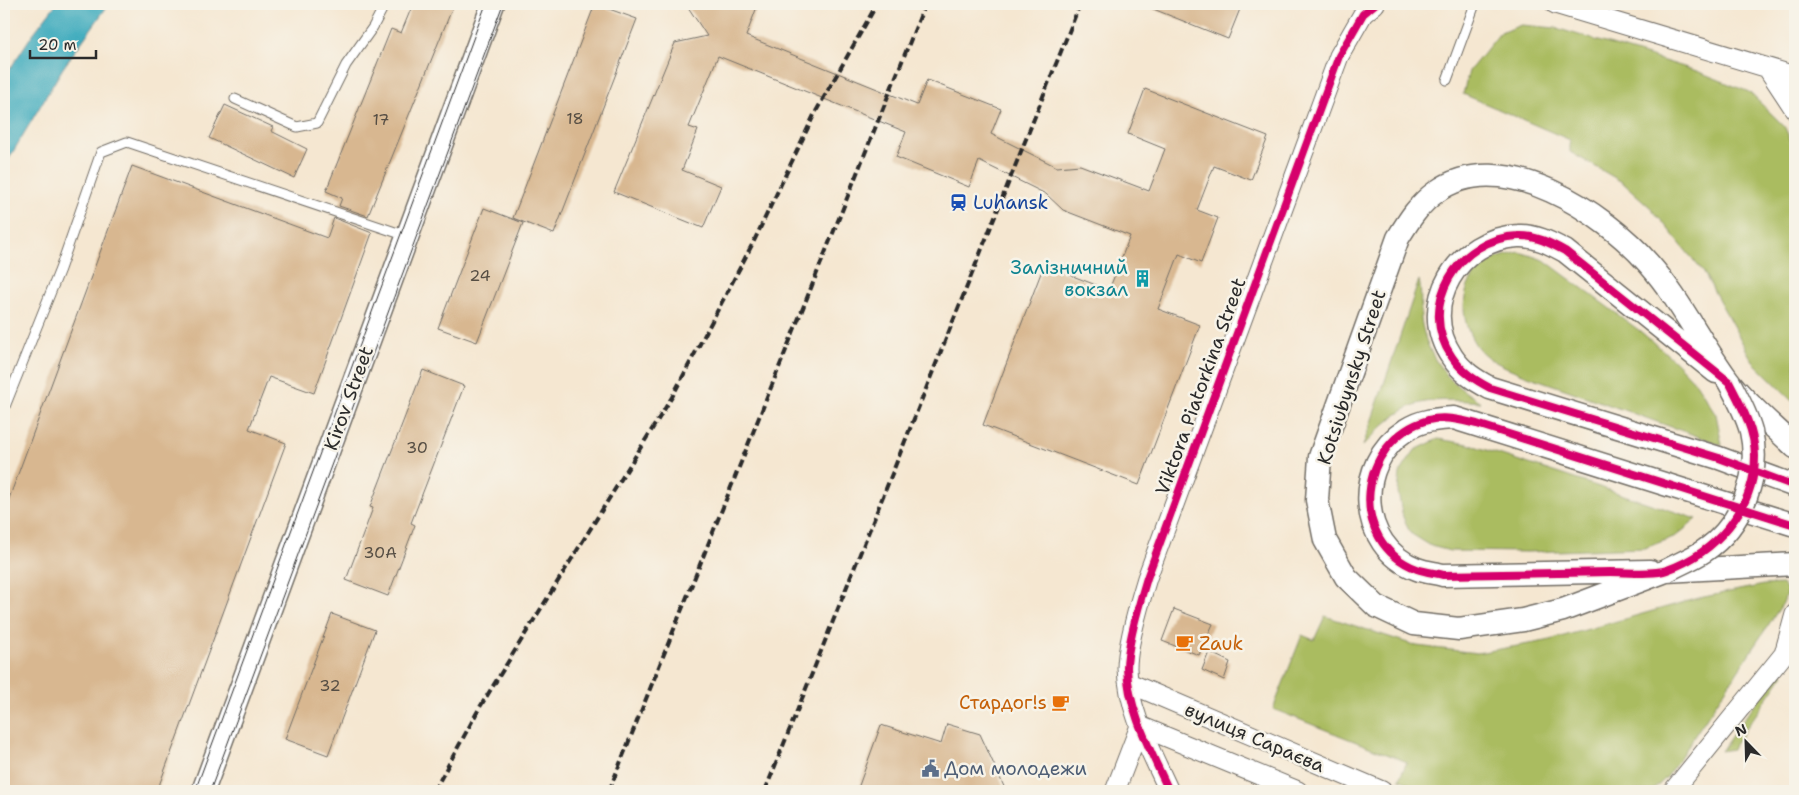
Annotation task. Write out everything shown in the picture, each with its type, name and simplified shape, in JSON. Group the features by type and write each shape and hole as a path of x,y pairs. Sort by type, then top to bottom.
{"street":[{"name":"Kirov Street","path":"203,791 493,4"},
{"name":"Viktora Piatorkina Street","path":"1169,791 1140,726 1129,683 1127,667 1138,607 1339,56 1363,14 1375,4"},
{"path":"1554,4 1795,76"},
{"path":"1768,69 1795,110"},
{"name":"Kotsiubynsky Street","path":"1795,447 1729,382 1670,291 1648,263 1604,222 1566,196 1527,182 1497,176 1466,179 1437,191 1414,211 1398,238 1320,457 1317,500 1325,540 1346,577 1376,606 1414,624 1459,629 1523,620 1599,598 1666,571 1795,564"},
{"path":"1795,486 1719,458 1490,388 1468,376 1451,356 1442,333 1439,308 1446,283 1458,264 1475,248 1496,239 1520,235 1543,239 1565,251 1729,382 1742,406 1750,430 1755,457 1749,490 1737,516 1724,534 1704,551 1666,571 1443,575 1416,569 1395,556 1379,537 1370,514 1369,489 1375,466 1388,445 1407,429 1429,420 1454,418 1477,424 1795,525"},
{"path":"1673,791 1784,654 1794,628"},
{"name":"вулиця Сараєва","path":"1129,683 1382,791"},
{"path":"1115,791 1140,726 1298,791"}],"lane":[{"path":"235,99 297,127 317,122 346,65 374,27 385,4"},
{"path":"1447,80 1475,4"},
{"path":"4,409 60,270 101,152 126,142 408,236"}],"green space":[{"path":"1521,25 1556,28 1697,71 1749,92 1784,126 1795,149 1795,403 1753,362 1704,273 1651,208 1622,182 1570,152 1570,140 1463,94 1469,71 1500,33"},
{"path":"1520,252 1544,260 1640,331 1674,360 1696,383 1716,414 1722,445 1525,375 1500,364 1483,353 1478,348 1467,327 1464,305 1469,283 1475,273 1488,262"},
{"path":"1419,280 1421,319 1428,346 1449,378 1469,395 1481,402 1442,400 1415,405 1391,419 1363,446"},
{"path":"1438,439 1468,444 1697,519 1676,536 1645,548 1527,552 1450,551 1431,546 1410,533 1403,517 1398,492 1400,473 1415,450"},
{"path":"1782,584 1787,591 1783,603 1667,777 1652,791 1427,791 1399,779 1407,762 1273,709 1302,635 1314,640 1325,616 1417,646 1477,653 1546,641 1699,598 1764,585"},
{"path":"1779,670 1784,674 1732,749 1721,751"}],"water":[{"path":"56,4 109,4 63,68 4,167 4,78 32,35"}],"building":[{"path":"413,4 454,4 368,216 339,206 342,198 326,191 391,29 401,33"},
{"path":"595,4 637,19 554,234 513,218"},
{"name":"Залізничний вокзал","path":"686,4 758,4 746,36 917,105 927,80 1001,109 991,134 1057,167 1080,165 1149,191 1165,149 1128,134 1145,89 1268,137 1251,180 1214,166 1197,210 1218,218 1201,263 1179,254 1158,309 1200,325 1139,485 983,425 1044,265 1109,290 1130,236 1063,210 1046,194 979,161 969,187 896,157 906,132 718,56 689,127 698,130 682,170 721,186 703,228 614,192 675,43 707,36"},
{"path":"1141,4 1242,4 1228,39"},
{"path":"225,105 273,127 271,131 307,149 294,178 209,138"},
{"path":"132,166 327,238 334,218 372,233 314,393 269,377 249,429 286,443 157,791 4,791 4,512"},
{"path":"484,208 523,223 477,342 438,328"},
{"path":"423,370 464,386 411,523 415,525 388,596 346,580 373,508 370,507"},
{"path":"1174,609 1213,624 1199,655 1162,641"},
{"path":"332,614 375,630 328,755 285,739"},
{"path":"1209,652 1230,662 1224,680 1202,670"},
{"name":"Дом молодежи","path":"947,724 980,734 1006,791 857,791 881,725 941,744"}],"tram line":[{"path":"195,791 486,4"},
{"path":"210,791 503,4"}],"railway":[{"path":"434,791 480,707 672,397 754,241 815,113 877,4"},
{"path":"609,791 925,4"},
{"path":"765,791 1080,4"}],"cycle path":[{"path":"1169,791 1136,716 1128,684 1127,668 1131,635 1147,578 1339,56 1363,14 1375,4"},
{"path":"1795,486 1719,458 1490,388 1464,371 1452,357 1442,337 1439,316 1442,296 1449,278 1462,261 1478,248 1497,240 1518,236 1536,238 1565,251 1729,382 1750,427 1755,456 1753,475 1748,494 1740,511 1716,540 1701,552 1685,562 1661,572 1443,575 1417,569 1394,556 1379,537 1371,515 1370,492 1375,469 1387,448 1405,431 1428,420 1447,418 1477,424 1795,525"}],"place":[{"name":"Luhansk","path":"959,202"},
{"name":"Залізничний вокзал","path":"1142,278"},
{"name":"Zauk","path":"1185,643"},
{"name":"Стардог!s","path":"1061,702"},
{"name":"Дом молодежи","path":"930,768"}]}
